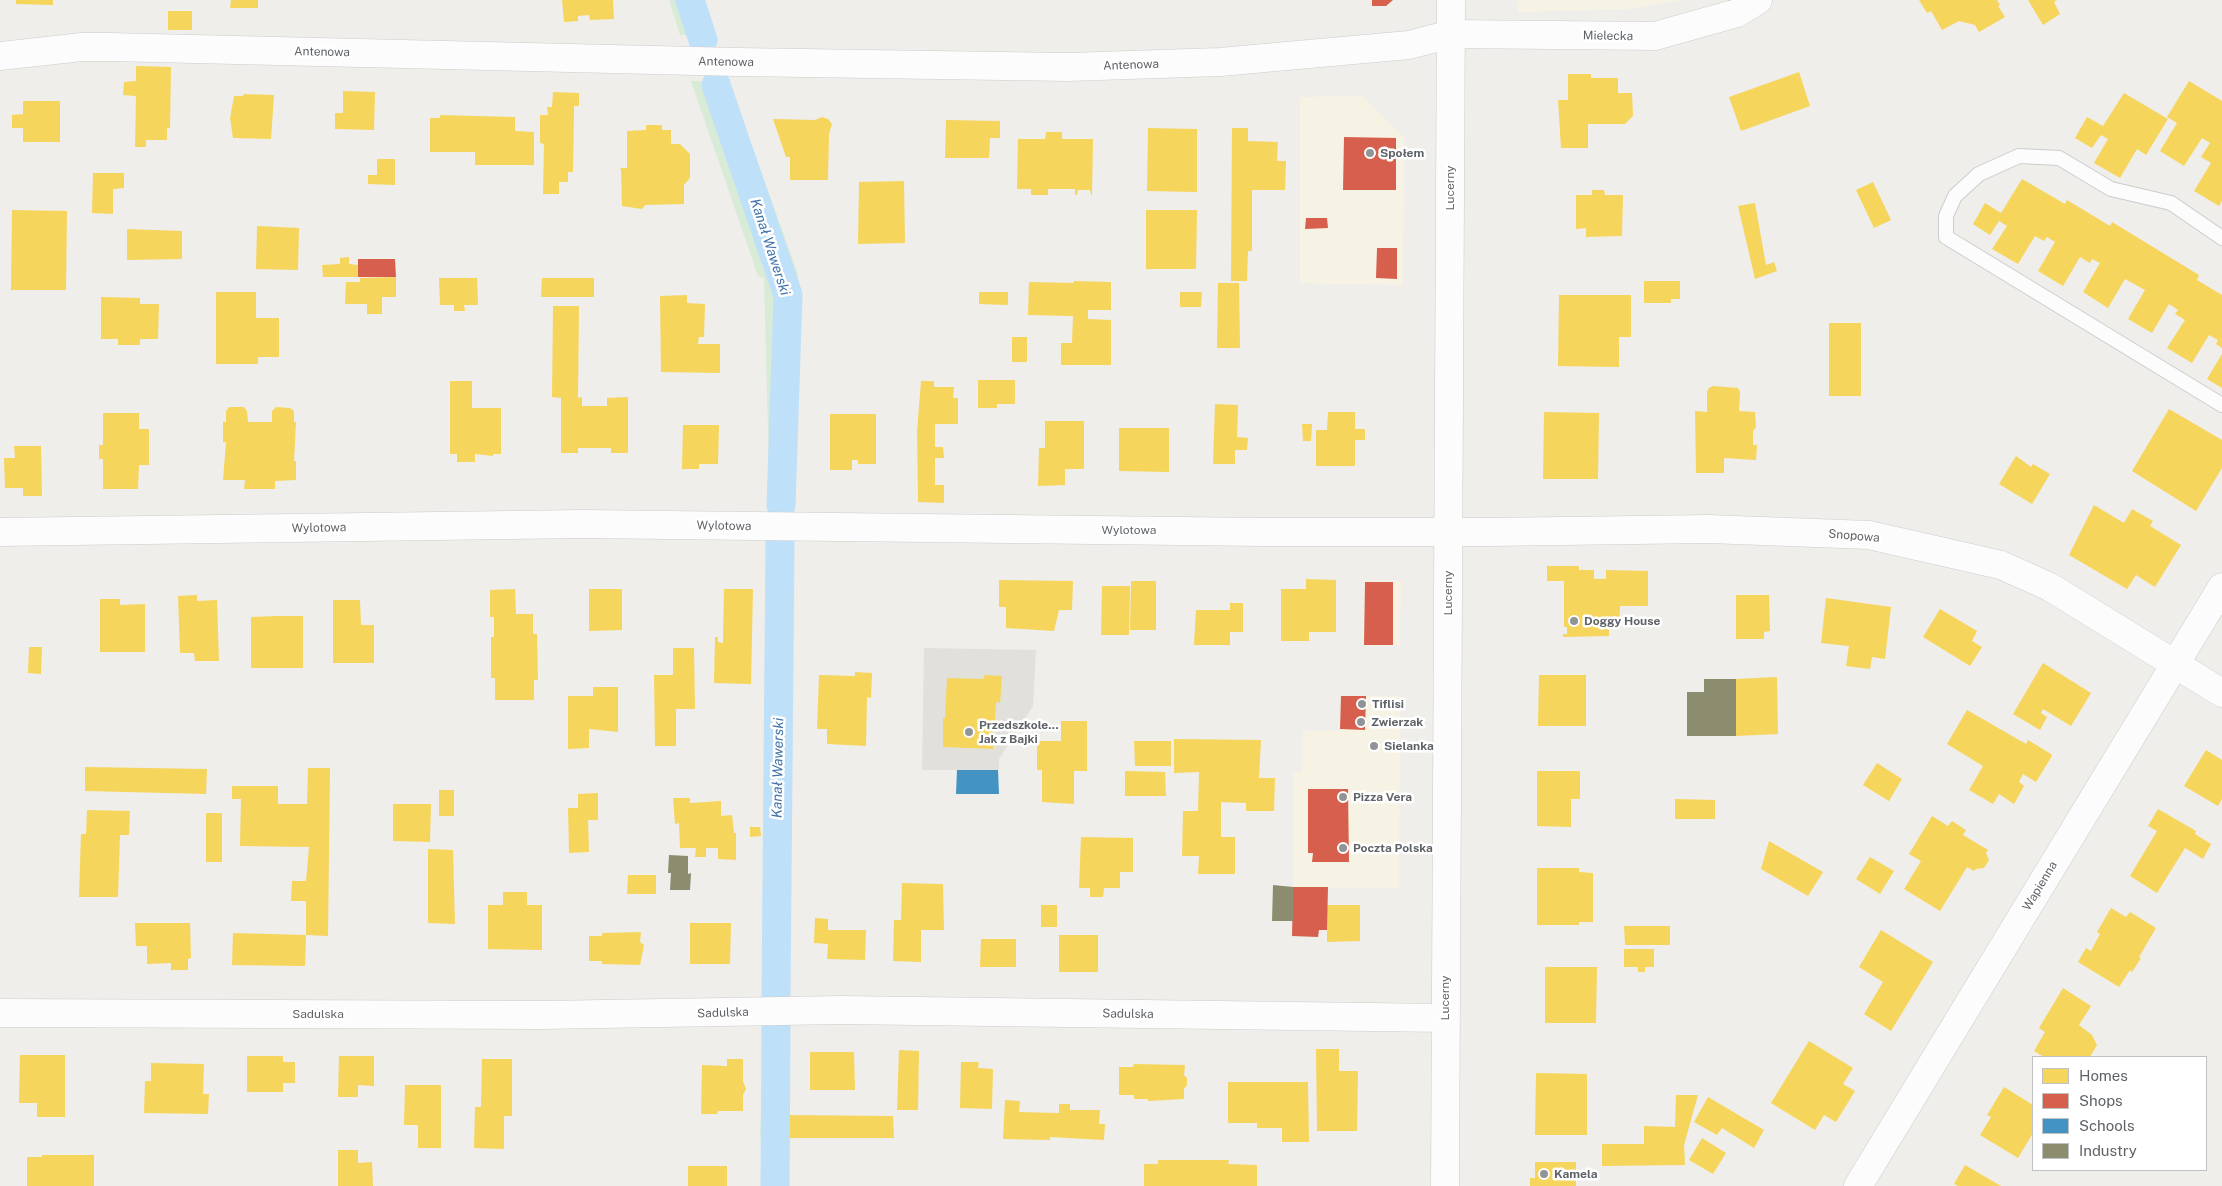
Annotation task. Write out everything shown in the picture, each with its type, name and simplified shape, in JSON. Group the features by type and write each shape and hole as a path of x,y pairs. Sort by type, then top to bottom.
{"street":[{"name":"Lucerny","path":"1444,1186 1451,0"},
{"name":"Mielecka","path":"1451,34 1655,36 1737,12 1758,0"},
{"name":"Antenowa","path":"0,56 82,47 110,47 727,62 1068,67 1220,62 1409,45 1451,34"},
{"name":"Wylotowa","path":"0,532 583,524 1448,532"},
{"name":"Snopowa","path":"1448,532 1708,529 1870,535 2001,565 2050,586 2222,693"},
{"name":"Wapienna","path":"1858,1186 2222,587"},
{"name":"Sadulska","path":"0,1013 553,1015 841,1010 1445,1018"}],"lane":[{"path":"2222,238 2171,203 2111,189 2059,158 2019,156 1979,174 1954,196 1946,216 1946,237 2222,405"}],"shaded area":[{"path":"1518,0 1681,0 1627,9 1518,12"},
{"path":"1362,96 1404,138 1403,285 1300,283 1300,97"},
{"path":"1364,581 1401,581 1400,645 1363,645"},
{"name":"Przedszkole... Jak z Bajki","path":"924,648 1036,650 1033,706 999,759 999,770 922,770"},
{"path":"1341,696 1400,696 1399,888 1293,887 1293,772 1302,772 1303,730 1340,731"}],"green space":[{"path":"669,0 698,0 710,35 680,35"},
{"path":"691,81 729,82 798,274 793,511 770,510 764,278 758,276"},
{"path":"772,540 787,540 787,769 792,770 787,996 762,996"},
{"path":"764,1033 784,1033 784,1186 764,1186 765,1138 760,1138"}],"building: Homes":[{"path":"16,0 53,0 53,5 16,4"},
{"path":"231,0 258,0 258,8 230,8"},
{"path":"562,0 613,0 614,19 590,20 589,15 578,16 578,21 564,22"},
{"path":"1919,0 1997,0 2000,5 1998,6 2005,17 1979,32 1975,25 1959,21 1942,30 1931,11 1927,13"},
{"path":"2028,0 2057,0 2054,2 2060,14 2043,25"},
{"path":"168,11 192,11 192,30 168,30"},
{"path":"136,66 171,67 170,128 167,128 167,140 146,140 146,147 135,147 136,96 123,95 124,82 136,81"},
{"path":"1799,72 1810,106 1741,131 1729,97"},
{"path":"1568,74 1591,74 1591,78 1618,78 1618,93 1632,93 1633,116 1625,124 1588,124 1588,148 1561,148 1558,100 1568,100"},
{"path":"2189,81 2222,101 2222,201 2219,206 2194,191 2211,163 2201,157 2210,143 2202,138 2184,166 2160,151 2177,123 2167,117"},
{"path":"343,91 375,92 374,130 335,129 335,113 343,113"},
{"path":"553,92 579,93 579,106 574,106 573,172 568,172 568,182 559,182 559,194 543,194 544,144 540,143 540,115 548,115 547,107 552,107"},
{"path":"2124,93 2168,119 2146,155 2137,149 2120,178 2094,163 2108,139 2101,135 2092,148 2075,138 2087,117 2103,126"},
{"path":"244,94 274,95 271,139 233,138 230,118 234,96 243,96"},
{"path":"23,101 60,101 60,142 23,142 23,128 12,128 12,115 23,114"},
{"path":"440,115 515,117 515,131 534,132 534,165 475,165 475,152 430,152 430,118 440,118"},
{"path":"822,117 828,119 832,124 829,134 828,180 790,180 790,157 786,157 773,119 815,120"},
{"path":"946,120 1000,121 1000,138 990,138 989,158 945,158"},
{"path":"646,125 662,125 662,130 671,130 671,144 680,144 690,154 690,178 684,185 684,204 645,205 642,209 622,206 620,168 627,168 627,131 646,130"},
{"path":"1148,128 1197,129 1197,192 1147,191"},
{"path":"1232,128 1248,128 1248,141 1278,142 1277,161 1286,161 1285,190 1252,190 1252,251 1248,251 1247,281 1231,281"},
{"path":"1046,132 1062,132 1062,139 1093,139 1092,195 1090,190 1078,190 1077,195 1075,195 1075,189 1048,189 1048,195 1031,195 1031,189 1017,189 1018,139 1045,139"},
{"path":"377,159 395,159 395,185 368,184 368,175 377,175"},
{"path":"93,173 124,173 124,188 113,189 113,214 92,213"},
{"path":"2022,179 2065,204 2067,200 2110,226 2112,222 2199,275 2197,280 2222,295 2222,348 2216,344 2218,340 2209,335 2192,363 2167,348 2185,320 2175,314 2178,310 2169,304 2152,333 2128,319 2145,290 2125,279 2108,308 2083,292 2100,263 2092,259 2090,263 2080,257 2063,286 2038,271 2055,242 2047,237 2044,241 2035,236 2018,264 1992,249 2007,226 1999,221 1990,235 1973,224 1985,203 2001,213"},
{"path":"904,181 905,243 858,244 859,182"},
{"path":"1873,182 1891,220 1874,228 1856,190"},
{"path":"1592,190 1604,190 1605,195 1623,195 1622,236 1586,237 1586,228 1576,229 1576,195 1592,195"},
{"path":"1755,203 1766,265 1774,262 1777,271 1755,279 1738,206"},
{"path":"12,210 67,211 66,290 11,290"},
{"path":"1146,210 1197,210 1196,269 1146,269"},
{"path":"257,226 299,228 298,270 256,269"},
{"path":"127,229 182,231 182,259 127,260"},
{"path":"349,257 349,264 358,265 358,277 323,277 322,265 340,264 340,258"},
{"path":"396,277 396,297 382,297 382,314 367,314 367,304 345,304 346,282 360,282 360,278"},
{"path":"439,278 477,278 478,305 464,305 465,311 454,311 454,305 440,305"},
{"path":"542,278 594,278 594,297 541,297"},
{"path":"1074,281 1111,282 1111,310 1088,310 1088,319 1111,320 1111,365 1061,365 1061,343 1072,343 1073,316 1028,315 1029,282 1074,283"},
{"path":"1644,281 1680,281 1680,299 1671,299 1671,303 1644,303"},
{"path":"1218,283 1239,283 1240,348 1217,348"},
{"path":"216,292 256,292 256,318 279,318 279,357 258,357 258,364 216,364"},
{"path":"979,292 1008,292 1008,305 979,304"},
{"path":"1180,292 1202,292 1201,307 1180,307"},
{"path":"687,295 687,303 705,304 704,337 699,337 698,344 720,344 720,373 661,372 660,296"},
{"path":"1559,295 1631,295 1631,337 1619,337 1619,367 1558,366"},
{"path":"101,297 140,298 140,304 159,304 158,339 140,339 140,345 118,345 118,339 101,339"},
{"path":"553,306 579,306 578,398 582,397 582,406 607,406 607,398 628,397 628,453 611,453 611,448 578,448 578,453 561,453 561,398 552,397"},
{"path":"1829,323 1861,323 1861,396 1829,396"},
{"path":"1012,337 1027,337 1027,362 1012,362"},
{"path":"2222,354 2222,388 2207,379"},
{"path":"978,380 1015,380 1015,404 997,404 997,408 978,408"},
{"path":"450,381 472,381 472,408 501,408 501,454 493,454 493,456 475,454 475,462 457,462 457,454 450,454"},
{"path":"921,381 934,381 934,387 954,387 953,398 958,398 958,424 935,424 935,447 943,447 944,458 935,458 935,485 944,485 944,503 918,502 917,432"},
{"path":"1713,386 1738,388 1740,392 1739,411 1755,412 1756,427 1753,431 1753,445 1757,445 1756,460 1724,458 1724,473 1696,473 1695,411 1707,412 1707,392"},
{"path":"1215,404 1238,405 1237,437 1248,438 1247,450 1235,450 1235,464 1213,464"},
{"path":"229,407 244,407 247,411 248,422 272,422 272,411 276,407 290,408 294,411 294,422 296,422 294,461 296,461 296,480 275,481 275,489 244,489 245,480 223,480 226,442 223,442 223,422 226,422 226,411"},
{"path":"2169,409 2222,440 2222,468 2196,511 2132,471"},
{"path":"1328,412 1355,412 1355,429 1365,429 1365,440 1355,440 1355,466 1316,466 1316,430 1327,430"},
{"path":"1544,412 1599,413 1598,479 1543,479"},
{"path":"103,413 139,413 139,429 149,429 149,465 139,465 138,489 103,489 103,459 99,459 99,445 103,445"},
{"path":"830,414 876,414 876,464 858,464 858,460 852,460 852,470 830,470"},
{"path":"1045,421 1084,421 1084,469 1065,469 1065,485 1038,486 1039,448 1045,448"},
{"path":"1302,424 1312,424 1311,441 1303,441"},
{"path":"683,425 719,425 718,464 699,464 699,469 682,469"},
{"path":"1119,428 1169,428 1169,472 1119,471"},
{"path":"14,446 41,446 42,496 23,496 23,488 5,488 4,458 15,458"},
{"path":"2016,456 2031,467 2033,464 2050,474 2032,504 1999,484"},
{"path":"2094,505 2124,523 2132,509 2153,521 2150,526 2181,545 2155,587 2136,575 2127,589 2069,555"},
{"path":"1547,566 1579,566 1579,570 1594,570 1594,579 1606,579 1606,570 1648,571 1648,606 1620,606 1619,629 1609,629 1609,636 1563,637 1563,634 1567,634 1567,627 1564,627 1564,581 1547,581"},
{"path":"1306,579 1336,580 1336,632 1309,632 1309,641 1281,641 1281,589 1306,589"},
{"path":"999,580 1073,581 1072,610 1059,610 1054,631 1006,628 1006,607 999,607"},
{"path":"1131,581 1156,581 1156,630 1130,630"},
{"path":"1102,586 1130,586 1129,635 1101,635"},
{"path":"515,589 516,614 533,614 533,634 537,634 538,680 534,680 534,700 495,700 495,678 491,678 491,637 494,637 494,617 490,617 490,590"},
{"path":"589,589 622,589 622,630 589,631"},
{"path":"724,589 753,589 751,684 714,683 715,637 718,637 718,642 723,643"},
{"path":"197,595 197,601 217,600 219,661 195,661 194,653 180,653 178,596"},
{"path":"1736,595 1769,595 1770,631 1764,632 1764,639 1736,639"},
{"path":"1826,598 1891,607 1885,659 1872,657 1870,669 1846,666 1849,646 1821,643"},
{"path":"100,599 120,599 120,605 145,604 145,652 100,652"},
{"path":"333,600 360,600 361,625 374,625 374,663 333,663"},
{"path":"1230,603 1243,603 1243,632 1230,632 1230,645 1194,645 1196,610 1230,610"},
{"path":"1940,609 1977,631 1972,641 1982,647 1970,666 1923,637"},
{"path":"303,616 303,668 251,668 251,617"},
{"path":"29,647 42,647 41,674 28,673"},
{"path":"673,648 694,648 695,709 676,709 676,746 655,746 654,675 673,675"},
{"path":"2043,663 2091,693 2071,726 2043,709 2041,713 2047,717 2040,730 2013,714"},
{"path":"855,672 872,673 871,698 867,697 866,746 827,744 827,729 817,729 819,675 855,676"},
{"path":"984,675 1002,676 1000,703 996,702 993,749 943,747 943,718 945,718 947,678 984,679"},
{"path":"1539,675 1586,675 1586,726 1538,726"},
{"path":"1777,677 1778,734 1736,736 1736,679"},
{"path":"593,687 618,687 618,732 589,729 589,748 568,749 568,696 593,696"},
{"path":"1967,710 2026,744 2028,740 2052,756 2036,782 2023,774 2019,782 2024,786 2014,804 1999,794 1993,804 1969,790 1983,766 1947,744"},
{"path":"1061,721 1087,721 1087,771 1074,771 1074,804 1042,802 1042,770 1037,770 1037,741 1061,741"},
{"path":"1174,739 1261,740 1259,778 1275,778 1274,811 1246,811 1246,803 1221,802 1221,837 1235,837 1235,874 1198,874 1199,856 1182,856 1183,811 1198,811 1199,772 1174,773"},
{"path":"1134,741 1171,741 1171,766 1135,766"},
{"path":"2206,750 2222,760 2222,799 2218,806 2184,786"},
{"path":"1877,763 1902,779 1889,801 1863,785"},
{"path":"85,767 207,769 206,794 85,791"},
{"path":"308,768 330,768 328,936 306,935 306,901 291,901 292,881 306,881 309,847 240,846 241,799 232,799 232,786 278,786 278,804 307,804"},
{"path":"1125,771 1165,772 1166,796 1125,796"},
{"path":"1537,771 1580,771 1580,799 1571,799 1571,827 1537,826"},
{"path":"439,790 454,790 454,816 439,816"},
{"path":"598,793 598,820 588,820 589,852 569,853 568,808 578,808 578,794"},
{"path":"673,798 690,798 690,803 721,801 721,816 732,815 734,833 736,833 736,860 718,859 718,848 706,848 706,857 695,857 696,848 680,848 679,823 675,824"},
{"path":"1675,799 1715,800 1715,819 1675,819"},
{"path":"393,804 431,804 430,842 393,841"},
{"path":"2158,809 2196,831 2195,834 2211,844 2203,859 2185,848 2157,893 2130,876 2157,831 2148,826"},
{"path":"87,810 130,811 129,835 120,835 118,897 79,897 81,834 86,834"},
{"path":"206,813 222,813 222,862 206,862"},
{"path":"1932,816 1948,826 1952,821 1966,830 1963,835 1988,850 1986,853 1989,860 1984,868 1974,871 1967,867 1940,911 1904,889 1921,861 1909,854"},
{"path":"750,827 760,827 761,836 750,837"},
{"path":"1081,837 1133,838 1133,872 1120,872 1120,888 1104,888 1103,897 1090,897 1090,888 1079,888"},
{"path":"1769,841 1823,872 1808,896 1761,869"},
{"path":"428,849 453,850 455,924 428,923"},
{"path":"1870,857 1894,871 1880,894 1856,879"},
{"path":"1537,868 1579,868 1579,872 1593,873 1593,922 1579,922 1579,925 1537,925"},
{"path":"628,875 656,875 656,894 627,894"},
{"path":"902,883 943,884 944,930 921,930 921,962 893,961 894,920 901,920"},
{"path":"503,892 527,892 527,905 542,905 542,950 488,949 488,905 503,905"},
{"path":"1041,905 1057,905 1057,927 1041,927"},
{"path":"1327,905 1360,905 1360,941 1327,942"},
{"path":"2111,908 2126,917 2130,912 2156,928 2139,957 2141,958 2132,972 2130,970 2119,987 2078,962 2086,948 2091,951 2100,934 2097,932"},
{"path":"815,918 828,919 828,930 866,930 865,960 827,959 828,944 814,943"},
{"path":"135,923 190,923 191,958 188,959 188,970 171,970 171,963 147,964 147,946 136,946"},
{"path":"690,923 731,923 730,964 690,964"},
{"path":"1624,926 1670,926 1670,945 1625,945"},
{"path":"1881,930 1933,962 1891,1031 1864,1014 1883,982 1859,967"},
{"path":"641,932 640,942 644,945 640,965 602,964 602,961 589,961 589,936 602,936 602,933"},
{"path":"233,933 306,935 305,966 232,965"},
{"path":"1059,935 1098,935 1098,972 1059,972"},
{"path":"981,939 1016,939 1016,967 980,967"},
{"path":"1624,949 1654,949 1654,967 1645,967 1645,972 1638,972 1638,967 1624,967"},
{"path":"1545,967 1597,967 1596,1023 1545,1023"},
{"path":"2063,988 2091,1006 2079,1025 2092,1035 2097,1045 2091,1056 2042,1056 2034,1051 2045,1032 2039,1028"},
{"path":"1809,1041 1853,1068 1843,1084 1855,1091 1836,1122 1824,1115 1815,1130 1771,1103"},
{"path":"1316,1049 1339,1049 1339,1071 1358,1071 1357,1131 1317,1131"},
{"path":"899,1050 919,1051 918,1110 897,1110"},
{"path":"810,1052 854,1052 855,1090 810,1090"},
{"path":"20,1055 65,1055 65,1117 37,1117 37,1103 19,1103"},
{"path":"247,1056 283,1056 283,1062 295,1062 295,1083 283,1083 283,1092 247,1092"},
{"path":"339,1056 374,1056 374,1086 358,1085 358,1097 338,1097"},
{"path":"482,1059 512,1059 512,1116 504,1116 504,1149 474,1148 475,1107 481,1107"},
{"path":"727,1059 743,1059 743,1081 746,1089 743,1095 743,1111 718,1111 717,1114 701,1114 702,1065 727,1066"},
{"path":"961,1062 979,1062 978,1068 993,1069 992,1109 960,1108"},
{"path":"151,1063 204,1064 203,1094 209,1094 208,1114 144,1113 145,1081 151,1081"},
{"path":"1134,1064 1185,1065 1184,1075 1187,1078 1187,1085 1184,1089 1184,1099 1148,1101 1148,1099 1134,1099 1134,1095 1119,1095 1119,1067 1133,1067"},
{"path":"1536,1073 1587,1074 1587,1135 1535,1135"},
{"path":"1228,1082 1308,1082 1309,1142 1282,1142 1282,1128 1257,1128 1257,1123 1228,1123"},
{"path":"405,1085 441,1085 441,1148 418,1148 418,1125 404,1125"},
{"path":"2004,1087 2032,1104 2032,1135 2018,1158 1980,1135 1991,1117 1987,1115"},
{"path":"1676,1095 1698,1095 1684,1145 1685,1165 1602,1166 1602,1144 1644,1144 1644,1126 1675,1127"},
{"path":"1708,1097 1764,1130 1754,1148 1722,1128 1717,1135 1694,1122"},
{"path":"1005,1100 1020,1101 1019,1112 1059,1113 1059,1104 1070,1104 1070,1110 1100,1110 1099,1124 1105,1124 1104,1140 1050,1137 1050,1140 1003,1139"},
{"path":"784,1115 893,1116 894,1138 784,1138"},
{"path":"1702,1138 1726,1153 1713,1174 1689,1160"},
{"path":"338,1150 358,1150 358,1163 372,1162 373,1186 338,1186"},
{"path":"42,1155 94,1155 94,1186 27,1186 27,1157 42,1157"},
{"path":"1158,1160 1229,1160 1228,1164 1257,1165 1257,1186 1144,1186 1144,1164 1158,1164"},
{"path":"1535,1162 1576,1162 1576,1186 1530,1186 1530,1178 1535,1178"},
{"path":"1965,1165 2001,1186 1958,1186 1954,1184"},
{"path":"688,1166 727,1166 727,1186 688,1186"}],"building: Shops":[{"path":"1372,0 1393,0 1386,6 1372,6"},
{"name":"Społem","path":"1344,137 1396,138 1396,190 1343,190"},
{"path":"1306,218 1327,218 1328,228 1305,229"},
{"path":"1377,248 1397,248 1397,279 1376,278"},
{"path":"358,259 395,259 396,277 358,277"},
{"path":"1365,582 1393,582 1393,645 1364,645"},
{"path":"1341,696 1366,696 1365,730 1340,729"},
{"path":"1308,789 1348,789 1349,862 1312,862 1313,853 1308,853"},
{"path":"1293,887 1328,887 1327,930 1319,930 1318,937 1292,936"}],"building: Schools":[{"path":"957,770 998,770 999,794 956,794"}],"building: Industry":[{"path":"1704,679 1736,679 1736,736 1687,736 1687,692 1704,692"},
{"path":"669,855 688,856 688,874 691,873 690,890 670,890 671,873 668,873"},
{"path":"1273,885 1293,887 1293,921 1272,921"}],"waterway":[{"name":"Kanał Wawerski","path":"690,0 703,40"},
{"name":"Kanał Wawerski","path":"716,85 788,295 781,505"},
{"name":"Kanał Wawerski","path":"776,995 780,542"},
{"name":"Kanał Wawerski","path":"775,1186 776,1028"}],"place":[{"name":"Społem","path":"1370,153"},
{"name":"Doggy House","path":"1574,621"},
{"name":"Tiflisi","path":"1362,704"},
{"name":"Zwierzak","path":"1361,722"},
{"name":"Przedszkole... Jak z Bajki","path":"969,732"},
{"name":"Sielanka","path":"1374,746"},
{"name":"Pizza Vera","path":"1343,797"},
{"name":"Poczta Polska","path":"1343,848"},
{"name":"Kamela","path":"1544,1174"}]}
